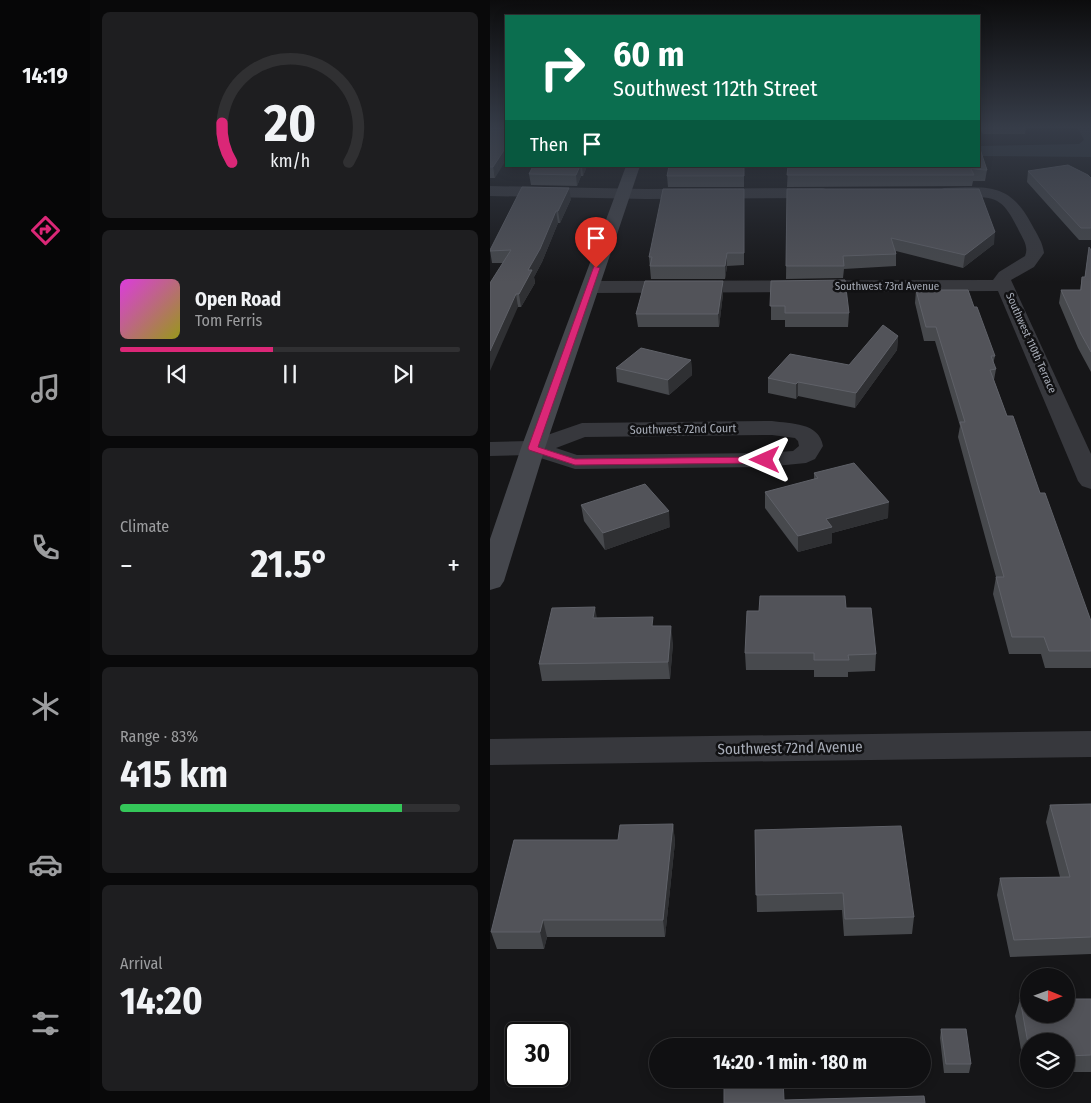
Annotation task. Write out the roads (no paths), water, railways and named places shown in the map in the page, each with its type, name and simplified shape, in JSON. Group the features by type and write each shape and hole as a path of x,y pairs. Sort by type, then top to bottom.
{"main road":[{"path":"490,581 533,448 627,179"}],"street":[{"path":"490,192 622,194 840,193"},
{"name":"Southwest 110th Terrace","path":"925,193 982,193 1002,198 1014,206 1035,249 1035,255 1031,260 1006,274 1002,279 1091,481"},
{"name":"Southwest 73rd Avenue","path":"590,287 1005,285"},
{"name":"Southwest 72nd Court","path":"490,449 533,448 582,430 772,428 802,432 810,438 811,446 806,454 797,458 575,462 533,448"},
{"name":"Southwest 72nd Avenue","path":"490,752 1091,744"}]}
